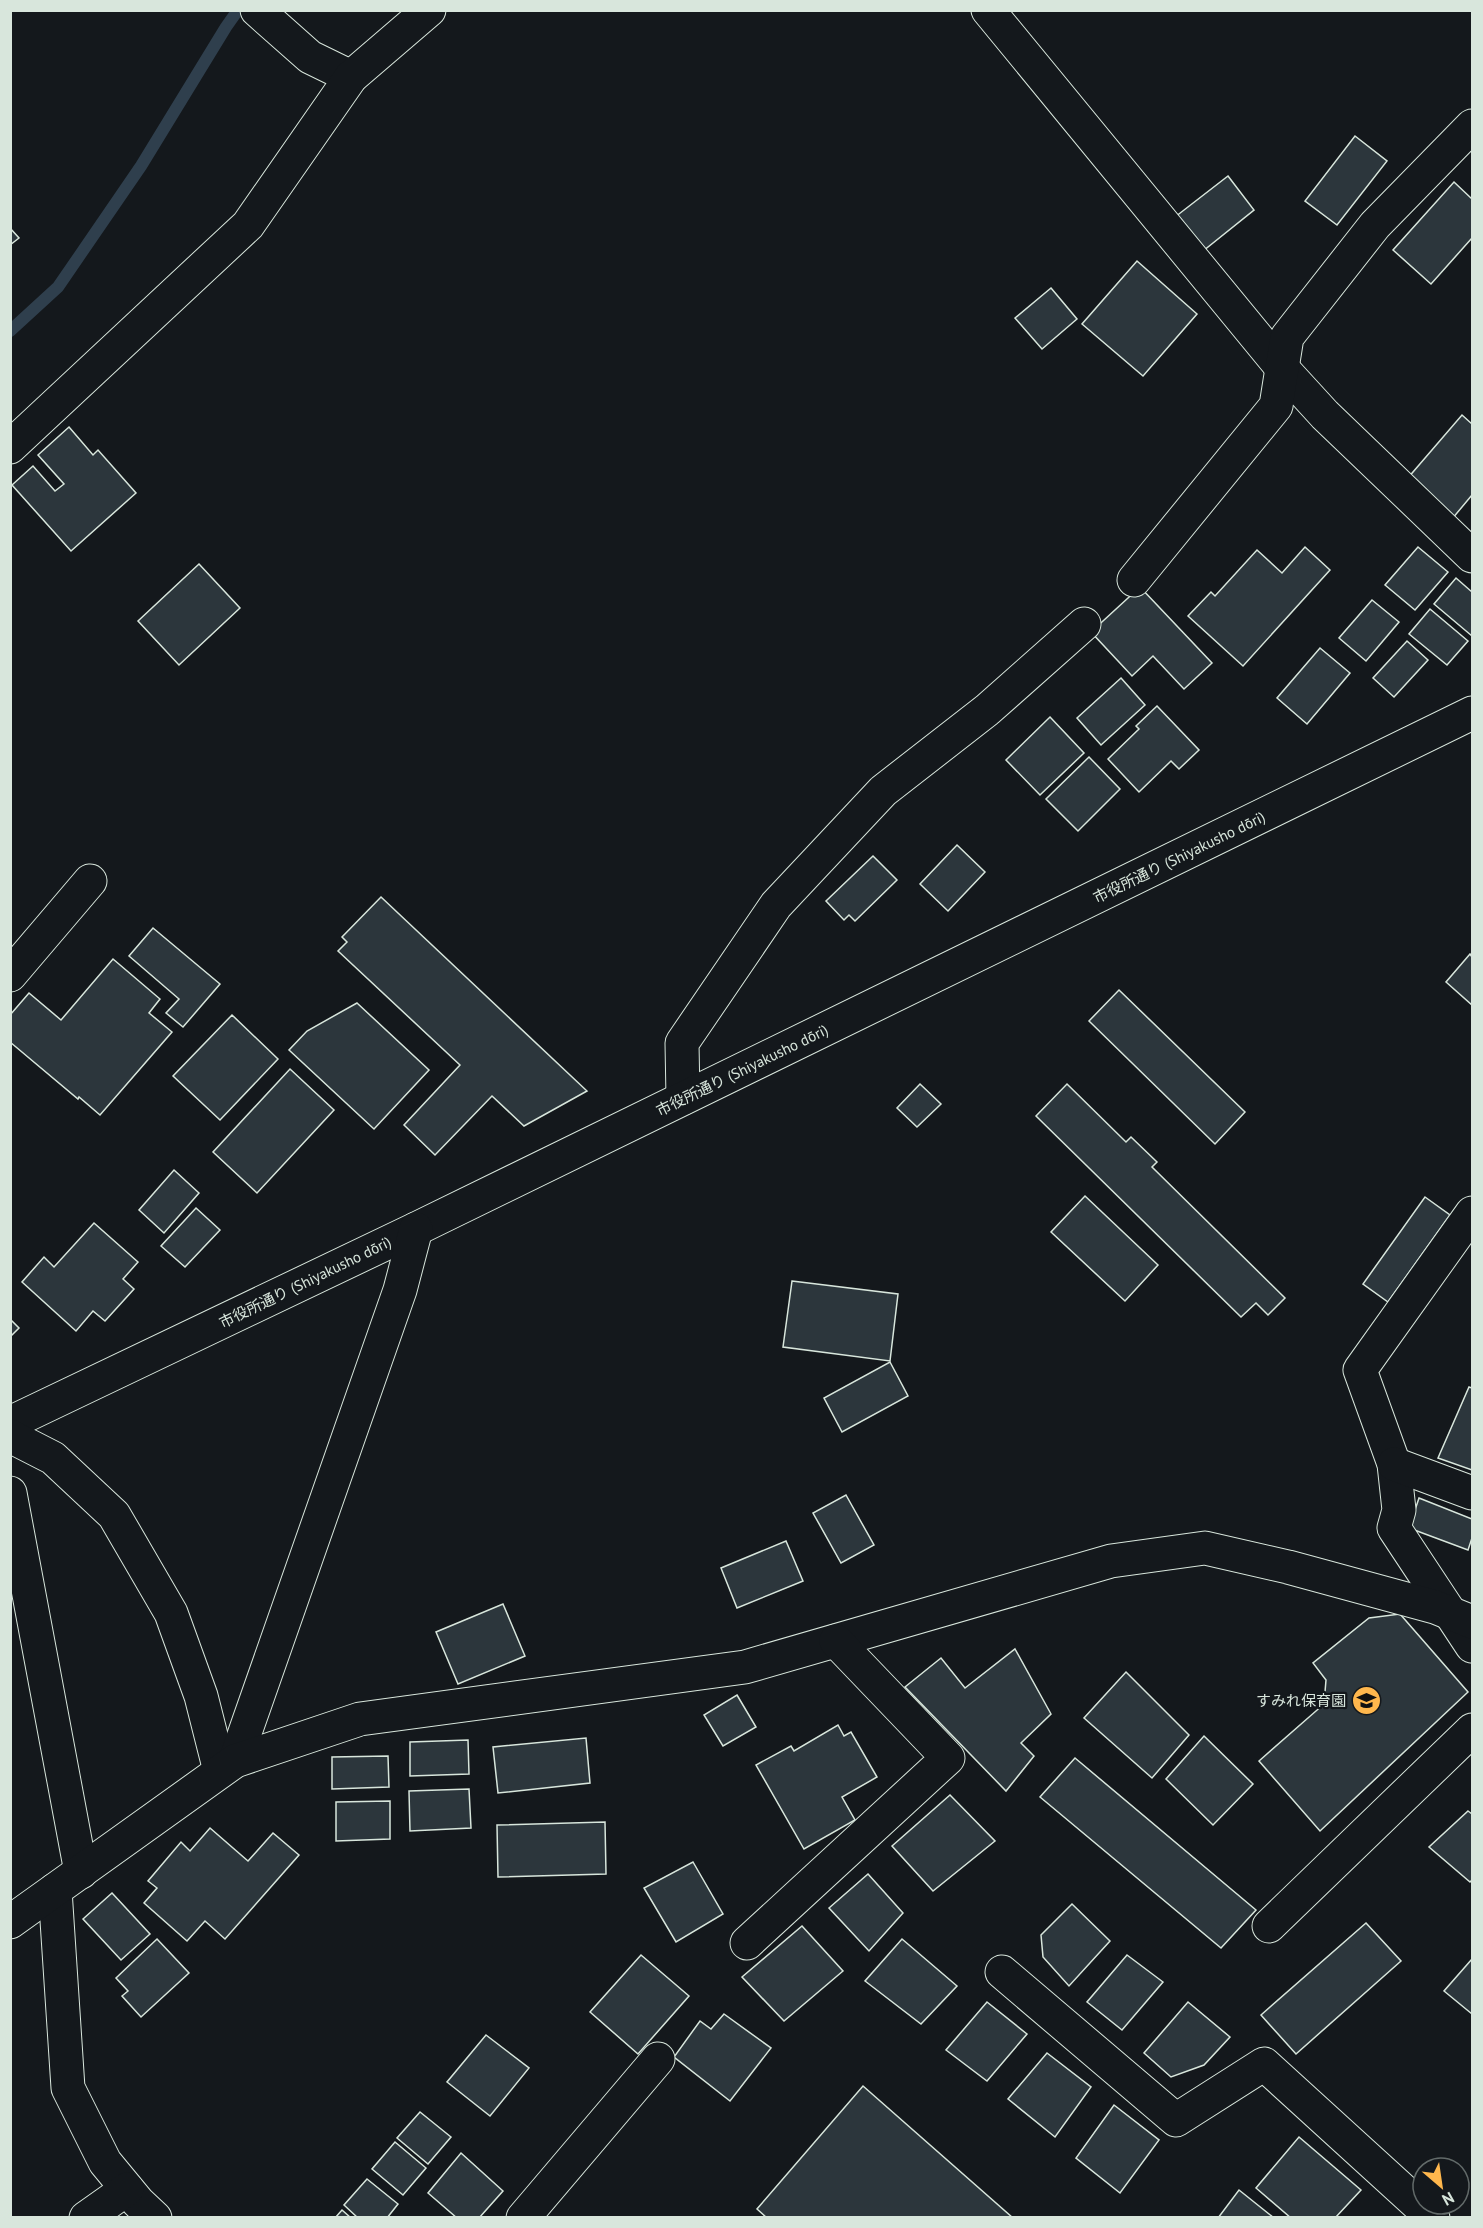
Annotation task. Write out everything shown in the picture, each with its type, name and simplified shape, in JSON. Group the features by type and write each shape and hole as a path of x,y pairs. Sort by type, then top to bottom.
{"street":[{"path":"10,447 248,225 351,77 429,10"},
{"path":"988,10 1282,368 1325,415 1473,556"},
{"path":"259,12 310,57 351,77"},
{"path":"1134,580 1276,406 1287,337 1375,225 1473,126"},
{"path":"683,1098 682,1043 776,905 883,791 987,710 1084,624"},
{"name":"市役所通り (Shiyakusho dōri)","path":"10,1423 416,1229 1473,713"},
{"path":"10,975 90,881"},
{"path":"1473,1213 1360,1370 1394,1464 1399,1510 1394,1528 1462,1618 1473,1646"},
{"path":"227,1766 400,1290 416,1229"},
{"path":"10,1436 53,1458 114,1515 171,1613 227,1766"},
{"path":"1394,1464 1473,1493"},
{"path":"10,1493 68,1881 68,2088 105,2162 127,2189 155,2217"},
{"path":"10,1922 227,1766 360,1719 745,1667 1111,1561 1205,1548 1299,1570 1435,1607 1462,1618"},
{"path":"747,1943 948,1758 836,1641"},
{"path":"1269,1926 1473,1730"},
{"path":"1002,1972 1176,2120 1264,2064 1433,2217"},
{"path":"523,2217 658,2059"},
{"path":"86,2217 127,2189"}],"building":[{"path":"1355,136 1387,161 1337,225 1305,201"},
{"path":"1228,176 1254,210 1203,251 1175,217"},
{"path":"1454,182 1472,199 1472,238 1431,284 1393,250"},
{"path":"10,228 19,238 10,245"},
{"path":"1137,261 1197,314 1143,376 1082,324"},
{"path":"1051,288 1077,319 1042,349 1015,318"},
{"path":"1462,415 1472,424 1472,495 1452,519 1407,479"},
{"path":"69,427 93,455 98,450 136,493 71,551 12,485 33,466 55,491 64,484 38,455"},
{"path":"1305,547 1330,570 1243,666 1188,616 1211,592 1215,596 1257,550 1282,573"},
{"path":"1418,547 1448,572 1415,610 1385,585"},
{"path":"199,564 240,608 179,665 138,621"},
{"path":"1456,578 1472,592 1472,636 1434,604"},
{"path":"1140,587 1212,663 1184,689 1153,656 1132,676 1091,632"},
{"path":"1372,600 1399,622 1366,661 1339,638"},
{"path":"1430,609 1468,641 1447,665 1409,634"},
{"path":"1407,641 1428,660 1394,697 1373,678"},
{"path":"1320,648 1350,673 1307,724 1277,698"},
{"path":"1121,678 1145,705 1101,745 1077,718"},
{"path":"1157,706 1199,750 1179,769 1171,761 1139,792 1108,759 1139,729 1136,726"},
{"path":"1050,717 1084,753 1040,795 1006,760"},
{"path":"1089,757 1120,789 1078,831 1046,799"},
{"path":"957,845 985,872 948,911 920,884"},
{"path":"873,856 897,880 855,921 849,915 844,920 826,901"},
{"path":"381,897 587,1091 524,1126 492,1096 435,1155 404,1125 460,1065 338,951 347,942 342,937"},
{"path":"153,928 220,984 183,1027 166,1013 179,999 129,956"},
{"path":"1470,954 1472,957 1472,1005 1446,982"},
{"path":"113,959 160,999 149,1013 172,1032 100,1115 10,1042 10,1015 29,993 61,1020"},
{"path":"1119,990 1245,1112 1215,1144 1089,1021"},
{"path":"357,1003 429,1070 374,1129 289,1050 307,1031"},
{"path":"232,1015 278,1059 220,1120 173,1076"},
{"path":"290,1069 334,1110 257,1193 213,1152"},
{"path":"920,1084 941,1104 917,1127 897,1108"},
{"path":"1067,1084 1126,1142 1131,1137 1157,1162 1152,1167 1285,1298 1268,1315 1256,1303 1241,1317 1036,1116"},
{"path":"174,1170 199,1193 164,1233 139,1210"},
{"path":"1085,1196 1158,1265 1125,1301 1051,1232"},
{"path":"1425,1197 1450,1215 1388,1302 1363,1284"},
{"path":"196,1208 220,1230 185,1267 161,1246"},
{"path":"94,1223 138,1262 123,1279 134,1289 105,1321 93,1311 76,1331 22,1282 44,1257 54,1267"},
{"path":"792,1281 898,1294 890,1361 783,1347"},
{"path":"10,1319 19,1328 10,1337"},
{"path":"890,1362 908,1396 842,1432 824,1398"},
{"path":"1469,1387 1472,1388 1472,1470 1438,1458"},
{"path":"846,1495 874,1545 841,1563 813,1513"},
{"path":"1419,1498 1472,1519 1472,1538 1468,1550 1409,1528"},
{"path":"786,1541 803,1581 737,1608 721,1568"},
{"path":"503,1604 525,1656 458,1684 436,1632"},
{"path":"1400,1614 1468,1692 1320,1831 1259,1761 1324,1704 1326,1680 1313,1663 1369,1618"},
{"path":"1015,1649 1051,1714 1021,1743 1034,1756 1006,1791 905,1687 941,1658 965,1688"},
{"path":"1126,1672 1189,1735 1152,1778 1084,1718"},
{"path":"737,1695 756,1727 723,1746 704,1715"},
{"path":"838,1725 844,1736 851,1732 877,1777 842,1797 855,1820 804,1849 756,1765 791,1746 794,1751"},
{"path":"1204,1736 1253,1784 1213,1825 1166,1779"},
{"path":"586,1738 590,1783 498,1793 493,1747"},
{"path":"468,1740 469,1774 410,1776 410,1742"},
{"path":"388,1756 389,1787 332,1789 332,1757"},
{"path":"1075,1758 1256,1910 1221,1948 1040,1797"},
{"path":"469,1789 471,1828 410,1831 409,1791"},
{"path":"950,1795 995,1841 933,1891 892,1846"},
{"path":"390,1801 390,1839 336,1841 336,1802"},
{"path":"1468,1811 1472,1814 1472,1880 1470,1882 1429,1847"},
{"path":"605,1822 606,1874 498,1877 497,1825"},
{"path":"210,1828 248,1861 273,1833 299,1855 225,1939 205,1921 187,1941 144,1903 157,1888 148,1881 181,1842 190,1851"},
{"path":"693,1862 723,1914 676,1942 644,1888"},
{"path":"868,1874 903,1913 869,1951 829,1908"},
{"path":"112,1893 150,1934 121,1960 83,1919"},
{"path":"1072,1904 1110,1941 1069,1986 1043,1957 1041,1935"},
{"path":"1366,1923 1401,1961 1296,2054 1261,2015"},
{"path":"802,1926 843,1971 784,2021 742,1977"},
{"path":"157,1939 189,1973 141,2017 122,1996 128,1991 116,1978"},
{"path":"902,1939 957,1986 921,2024 865,1981"},
{"path":"641,1955 689,1996 638,2054 590,2012"},
{"path":"1127,1955 1163,1982 1122,2030 1087,2002"},
{"path":"1472,1959 1472,2014 1444,1991"},
{"path":"987,2002 1027,2034 987,2081 946,2050"},
{"path":"1188,2002 1230,2037 1204,2065 1171,2077 1144,2053"},
{"path":"724,2014 771,2048 730,2101 674,2057 700,2021 711,2029"},
{"path":"486,2035 529,2068 490,2116 447,2082"},
{"path":"1047,2053 1091,2087 1055,2137 1008,2099"},
{"path":"863,2086 1013,2218 767,2218 757,2209"},
{"path":"1114,2105 1159,2140 1120,2193 1076,2158"},
{"path":"420,2112 451,2137 428,2164 397,2138"},
{"path":"1299,2137 1361,2190 1335,2218 1291,2218 1256,2188"},
{"path":"395,2142 426,2168 403,2195 372,2169"},
{"path":"461,2153 503,2191 479,2218 457,2218 428,2193"},
{"path":"367,2179 398,2204 387,2218 358,2218 344,2205"},
{"path":"1239,2190 1274,2218 1218,2218"},
{"path":"342,2210 351,2218 335,2218"}],"waterway":[{"path":"10,331 58,287 141,166 238,10"}],"place":[{"name":"すみれ保育園","path":"1367,1700"}]}
